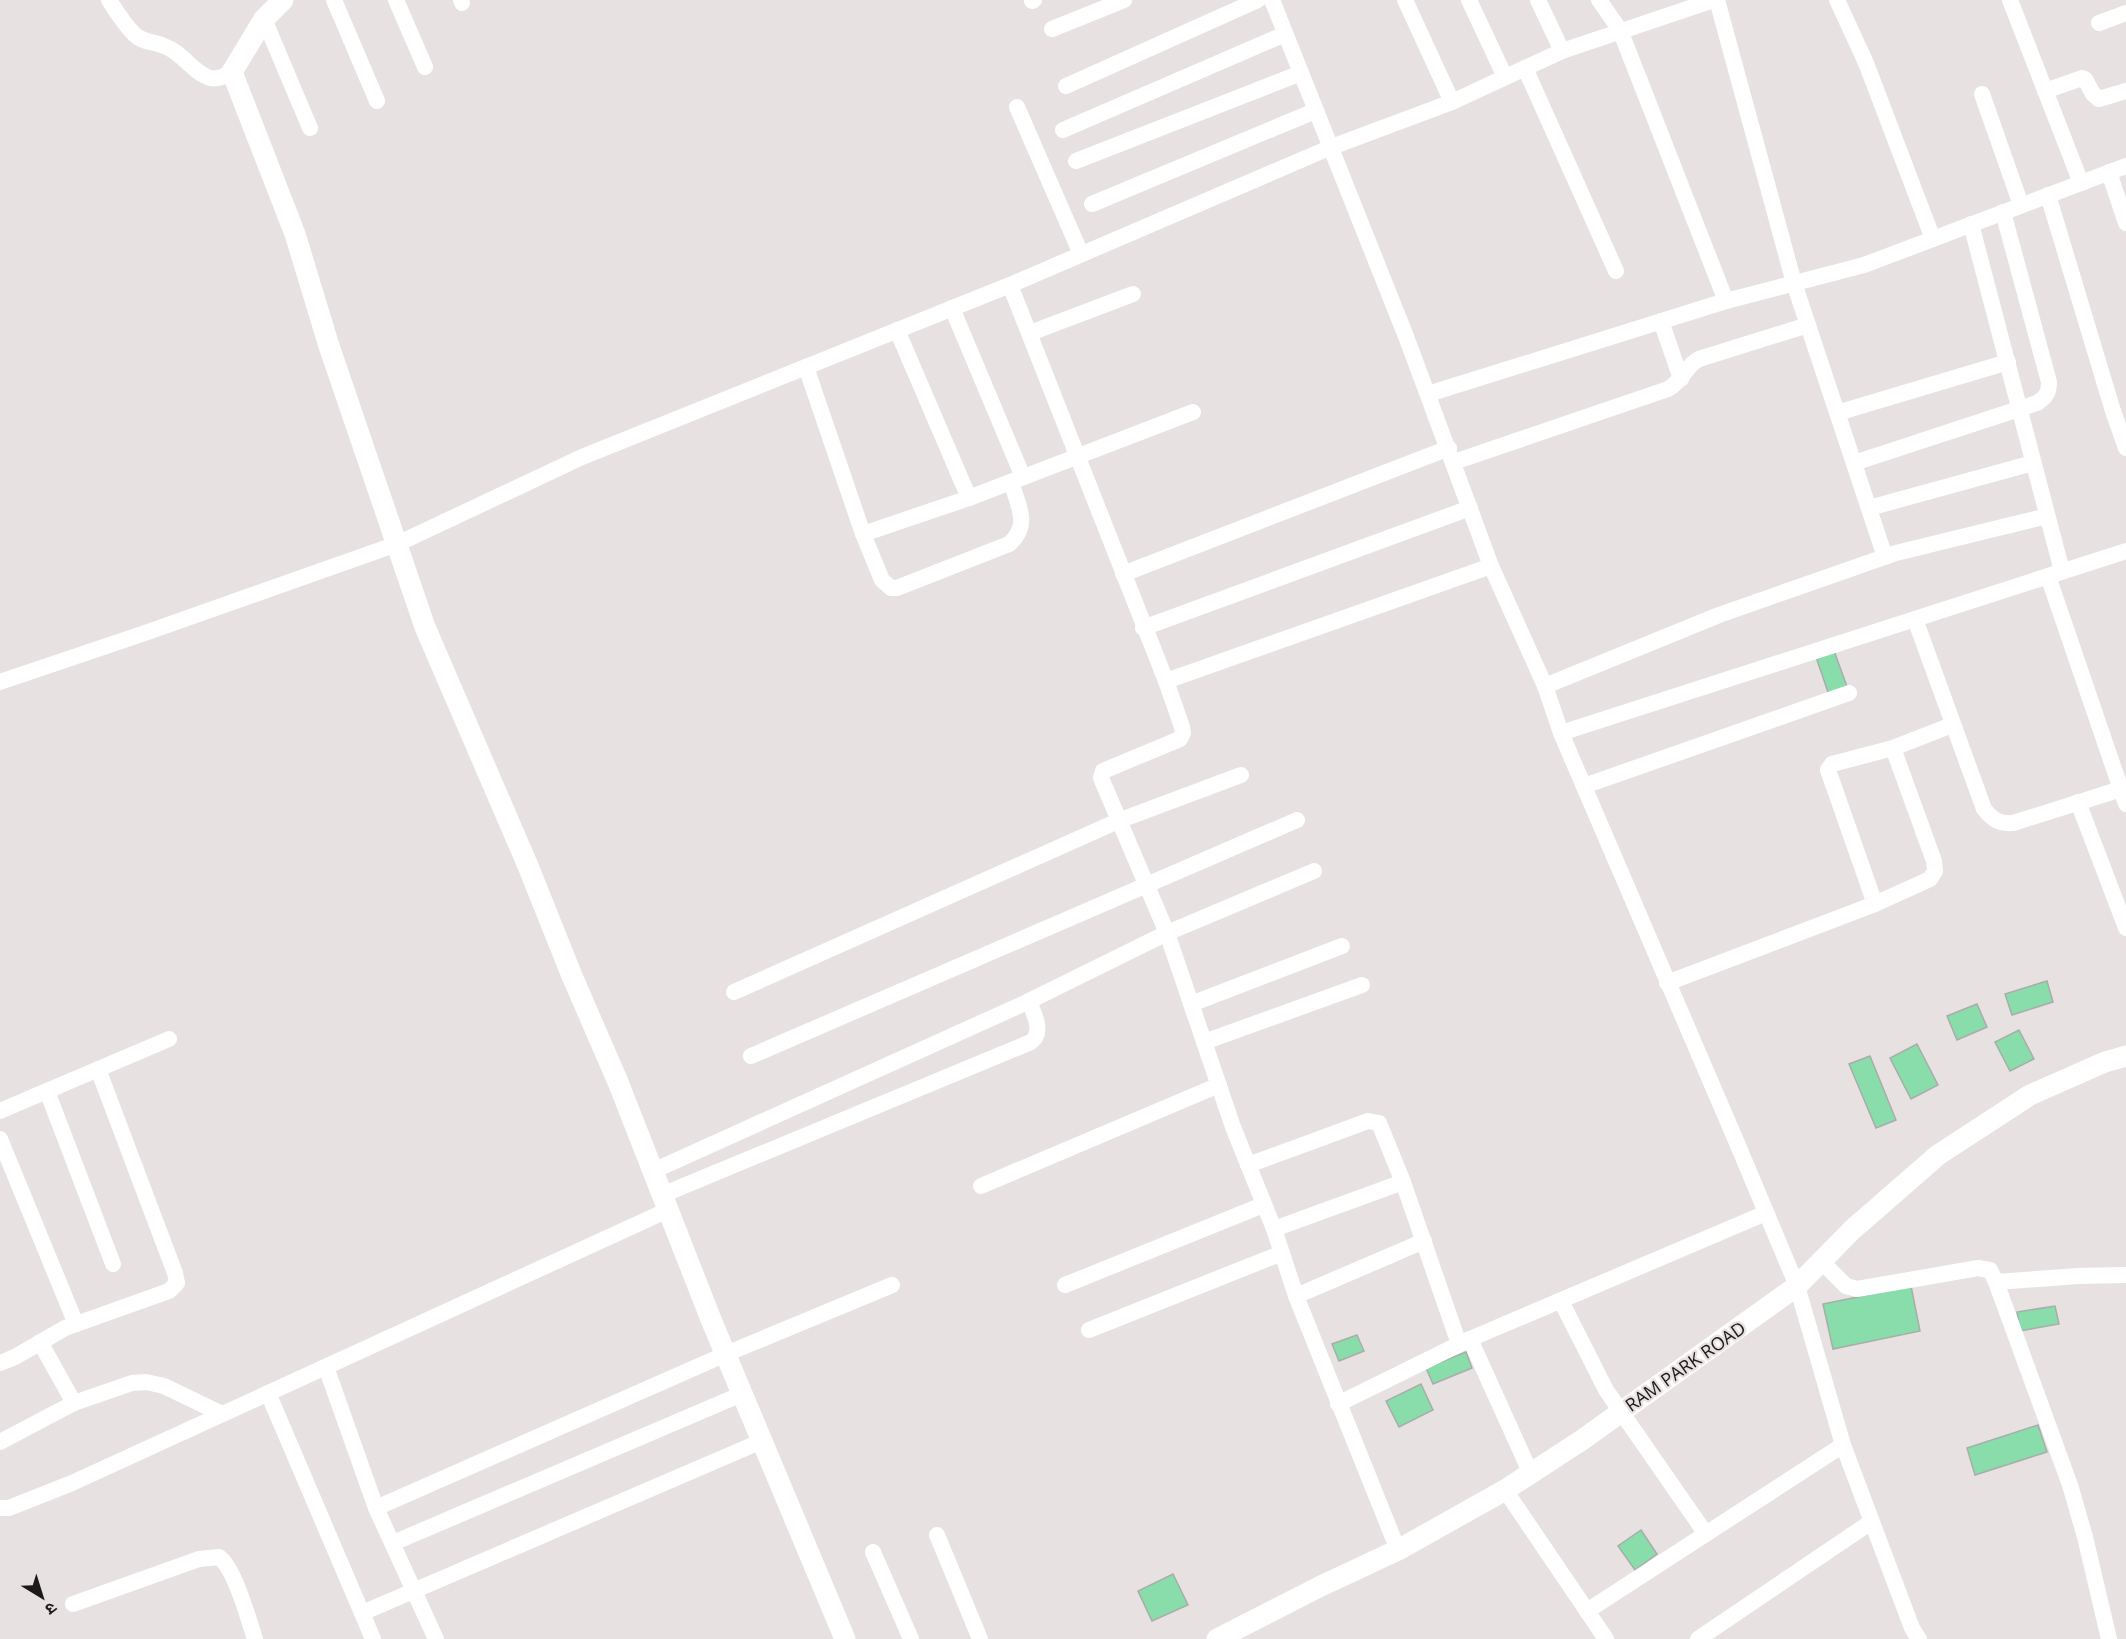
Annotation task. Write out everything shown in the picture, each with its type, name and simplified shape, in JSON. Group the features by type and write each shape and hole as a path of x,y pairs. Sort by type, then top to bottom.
{"street":[{"path":"109,0 135,36 146,42 163,45 210,78 221,78 232,72 264,19 283,0"},
{"path":"334,0 377,101"},
{"path":"396,0 425,67"},
{"path":"1052,29 1124,0"},
{"path":"1066,86 1258,0"},
{"path":"1272,0 1428,394 1491,566 1545,686 1561,733 1797,1287 1843,1445 1912,1628 1919,1639"},
{"path":"1405,0 1452,102"},
{"path":"1469,0 1505,77"},
{"path":"1538,0 1562,51"},
{"path":"1599,0 1620,30 1726,301"},
{"path":"0,682 397,544 582,457 1010,285 1329,148 1452,102 1562,51 1716,0 1794,283 1885,557"},
{"path":"1837,0 1866,63 1933,239"},
{"path":"2010,0 2081,183"},
{"path":"2099,23 2126,13"},
{"path":"264,19 310,128"},
{"path":"1063,130 1285,33"},
{"path":"1525,68 1616,271"},
{"path":"232,72 295,234 329,346 425,627 618,1082 742,1394 845,1639"},
{"path":"1076,161 1301,74"},
{"path":"2045,91 2082,78 2099,99 2126,91"},
{"path":"1982,94 2021,205"},
{"path":"1017,107 1081,254"},
{"path":"1092,204 1316,111"},
{"path":"1428,394 1726,301 1864,265 2126,166"},
{"path":"2109,172 2126,223"},
{"path":"2048,195 2126,447"},
{"path":"1854,464 2019,409 2045,398 2049,390 2049,382 2003,212"},
{"path":"1915,619 1984,810 1992,820 2003,824 2013,824 2078,802 2123,796 2055,573 2046,516 1971,224"},
{"path":"1010,285 1079,456 1143,628 1166,681 1183,733 1180,739 1174,742 1103,771 1101,778 1167,933 1218,1085 1274,1229 1296,1296 1398,1550"},
{"path":"1030,333 1133,294"},
{"path":"806,367 863,534 882,580 891,588 897,588 1009,544 1017,538 1022,528 1017,479 952,308"},
{"path":"1661,321 1681,379"},
{"path":"1123,574 1451,455 1668,389 1681,379 1685,369 1691,363 1699,359 1808,325"},
{"path":"897,330 969,498"},
{"path":"1837,413 2008,362"},
{"path":"863,534 969,498 1193,412"},
{"path":"1869,508 2033,464"},
{"path":"1143,628 1470,508"},
{"path":"1545,686 1719,615 1885,557 2046,516"},
{"path":"1561,733 2126,551"},
{"path":"1166,681 1491,566"},
{"path":"1584,786 1849,693"},
{"path":"1875,904 1828,770 1833,764 1893,748 1952,725"},
{"path":"1667,983 1875,904 1930,879 1935,871 1930,848 1893,748"},
{"path":"734,992 1118,821 1240,775"},
{"path":"2078,802 2126,928"},
{"path":"752,1056 1297,820"},
{"path":"653,1171 1029,1001 1167,933 1314,871"},
{"path":"1191,1004 1342,946"},
{"path":"1204,1042 1362,985"},
{"path":"0,1508 9,1508 72,1483 326,1367 665,1202 1031,1042 1038,1034 1038,1026 1029,1001"},
{"path":"0,1111 169,1039"},
{"name":"RAM PARK ROAD","path":"1217,1639 1398,1550 1531,1474 1797,1287 1852,1230 1938,1155 2030,1095 2106,1062 2126,1056"},
{"path":"0,1363 15,1357 51,1335 169,1291 177,1283 98,1069"},
{"path":"981,1186 1218,1085"},
{"path":"47,1091 113,1264"},
{"path":"1248,1166 1368,1121 1375,1121 1382,1127 1465,1342 1531,1474"},
{"path":"0,1138 76,1324"},
{"path":"1274,1229 1403,1182"},
{"path":"1065,1285 1263,1205"},
{"path":"1338,1404 1465,1342 1766,1213"},
{"path":"1296,1296 1424,1240"},
{"path":"1089,1330 1281,1253"},
{"path":"1821,1261 1846,1286 1857,1289 1978,1268 1990,1270 2070,1485 2109,1639"},
{"path":"1996,1282 2126,1275"},
{"path":"376,1508 726,1354 892,1285"},
{"path":"1561,1301 1606,1390 1706,1534"},
{"path":"40,1342 74,1403"},
{"path":"326,1367 376,1508 436,1639"},
{"path":"0,1442 74,1403 132,1383 146,1382 164,1386 222,1414"},
{"path":"268,1393 373,1639"},
{"path":"393,1543 742,1394"},
{"path":"362,1613 762,1441"},
{"path":"1587,1611 1843,1445"},
{"path":"1506,1490 1606,1639"},
{"path":"1698,1639 1871,1522"},
{"path":"937,1535 980,1639"},
{"path":"873,1552 911,1639"},
{"path":"73,1604 199,1558 219,1557 226,1562 231,1573 255,1639"}],"building":[{"path":"1833,648 1849,692 1830,698 1815,654"},
{"path":"2047,981 2053,1002 2012,1015 2005,994"},
{"path":"1977,1004 1987,1027 1957,1040 1947,1016"},
{"path":"2019,1030 2034,1059 2010,1071 1995,1042"},
{"path":"1917,1044 1938,1085 1911,1099 1890,1058"},
{"path":"1870,1056 1896,1120 1876,1128 1849,1064"},
{"path":"1911,1286 1920,1331 1833,1349 1823,1304"},
{"path":"2055,1306 2059,1324 2020,1331 2017,1312"},
{"path":"1357,1335 1364,1351 1339,1361 1332,1344"},
{"path":"1466,1352 1472,1368 1433,1384 1426,1368"},
{"path":"1421,1384 1433,1410 1399,1427 1386,1401"},
{"path":"2038,1425 2047,1452 1975,1475 1967,1448"},
{"path":"1641,1530 1657,1554 1635,1570 1618,1546"},
{"path":"1173,1574 1188,1605 1152,1621 1138,1591"}]}
